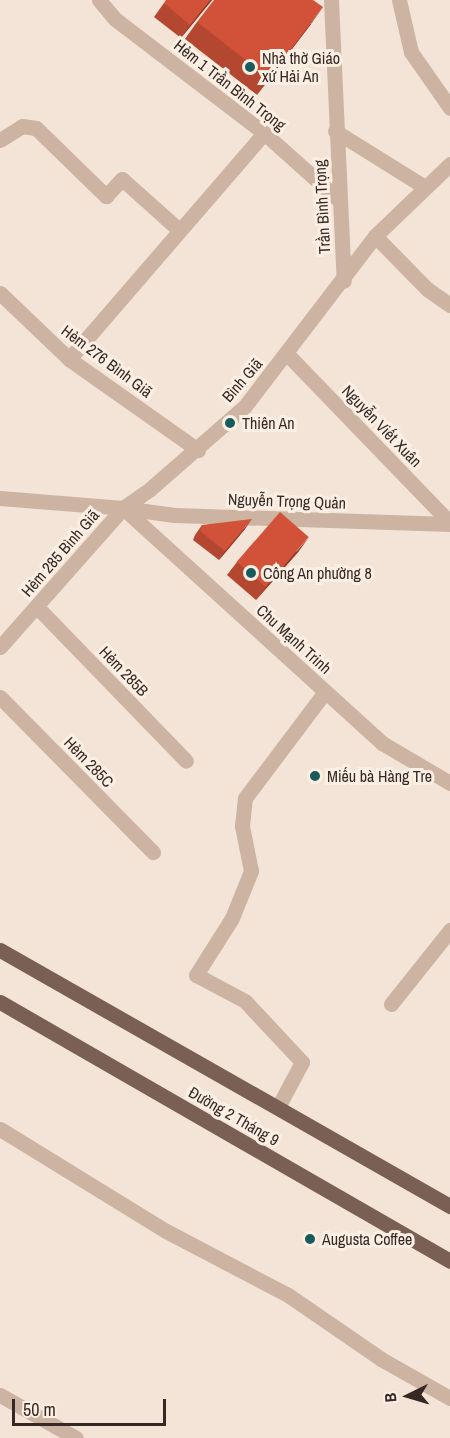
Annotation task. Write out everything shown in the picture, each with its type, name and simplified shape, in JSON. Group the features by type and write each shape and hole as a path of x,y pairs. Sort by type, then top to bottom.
{"main road":[{"name":"Đường 2 Tháng 9","path":"0,950 450,1206"},
{"name":"Đường 2 Tháng 9","path":"0,1002 450,1261"}],"street":[{"name":"Hẻm 1 Trần Bình Trọng","path":"99,0 116,19 264,133 339,200"},
{"name":"Trần Bình Trọng","path":"331,0 335,131 344,281"},
{"path":"399,0 411,52 450,108"},
{"path":"0,140 22,126 36,128 106,196 122,179 179,230"},
{"path":"335,131 424,188"},
{"path":"69,359 264,133"},
{"name":"Bình Giã","path":"123,508 198,450 245,406 288,355 375,236 450,164"},
{"path":"375,236 427,289 450,305"},
{"name":"Hẻm 276 Bình Giã","path":"0,293 69,359 198,450"},
{"name":"Nguyễn Viết Xuân","path":"288,355 450,524"},
{"path":"0,498 123,508"},
{"name":"Nguyễn Trọng Quản","path":"123,508 175,515 450,524"},
{"name":"Hẻm 285 Bình Giã","path":"0,648 123,508"},
{"name":"Chu Mạnh Trinh","path":"123,508 382,742 450,783"},
{"name":"Hẻm 285B","path":"37,607 186,761"},
{"path":"278,1107 302,1062 245,1001 196,975 232,918 251,871 242,826 245,798 325,692"},
{"name":"Hẻm 285C","path":"0,697 153,852"},
{"path":"391,1004 450,930"},
{"path":"0,1129 166,1231 288,1295 381,1359 450,1398"},
{"path":"0,1395 76,1438"}],"building":[{"path":"166,0 210,0 190,25 164,3"},
{"name":"Nhà thờ Giáo xứ Hải An","path":"214,0 313,0 323,7 269,78 197,22"},
{"path":"280,512 309,537 265,587 237,562"},
{"path":"252,519 225,551 200,531 202,525"}],"place":[{"name":"Nhà thờ Giáo xứ Hải An","path":"250,67"},
{"name":"Thiên An","path":"230,423"},
{"name":"Công An phường 8","path":"251,573"},
{"name":"Miếu bà Hàng Tre","path":"315,776"},
{"name":"Augusta Coffee","path":"310,1239"}]}
